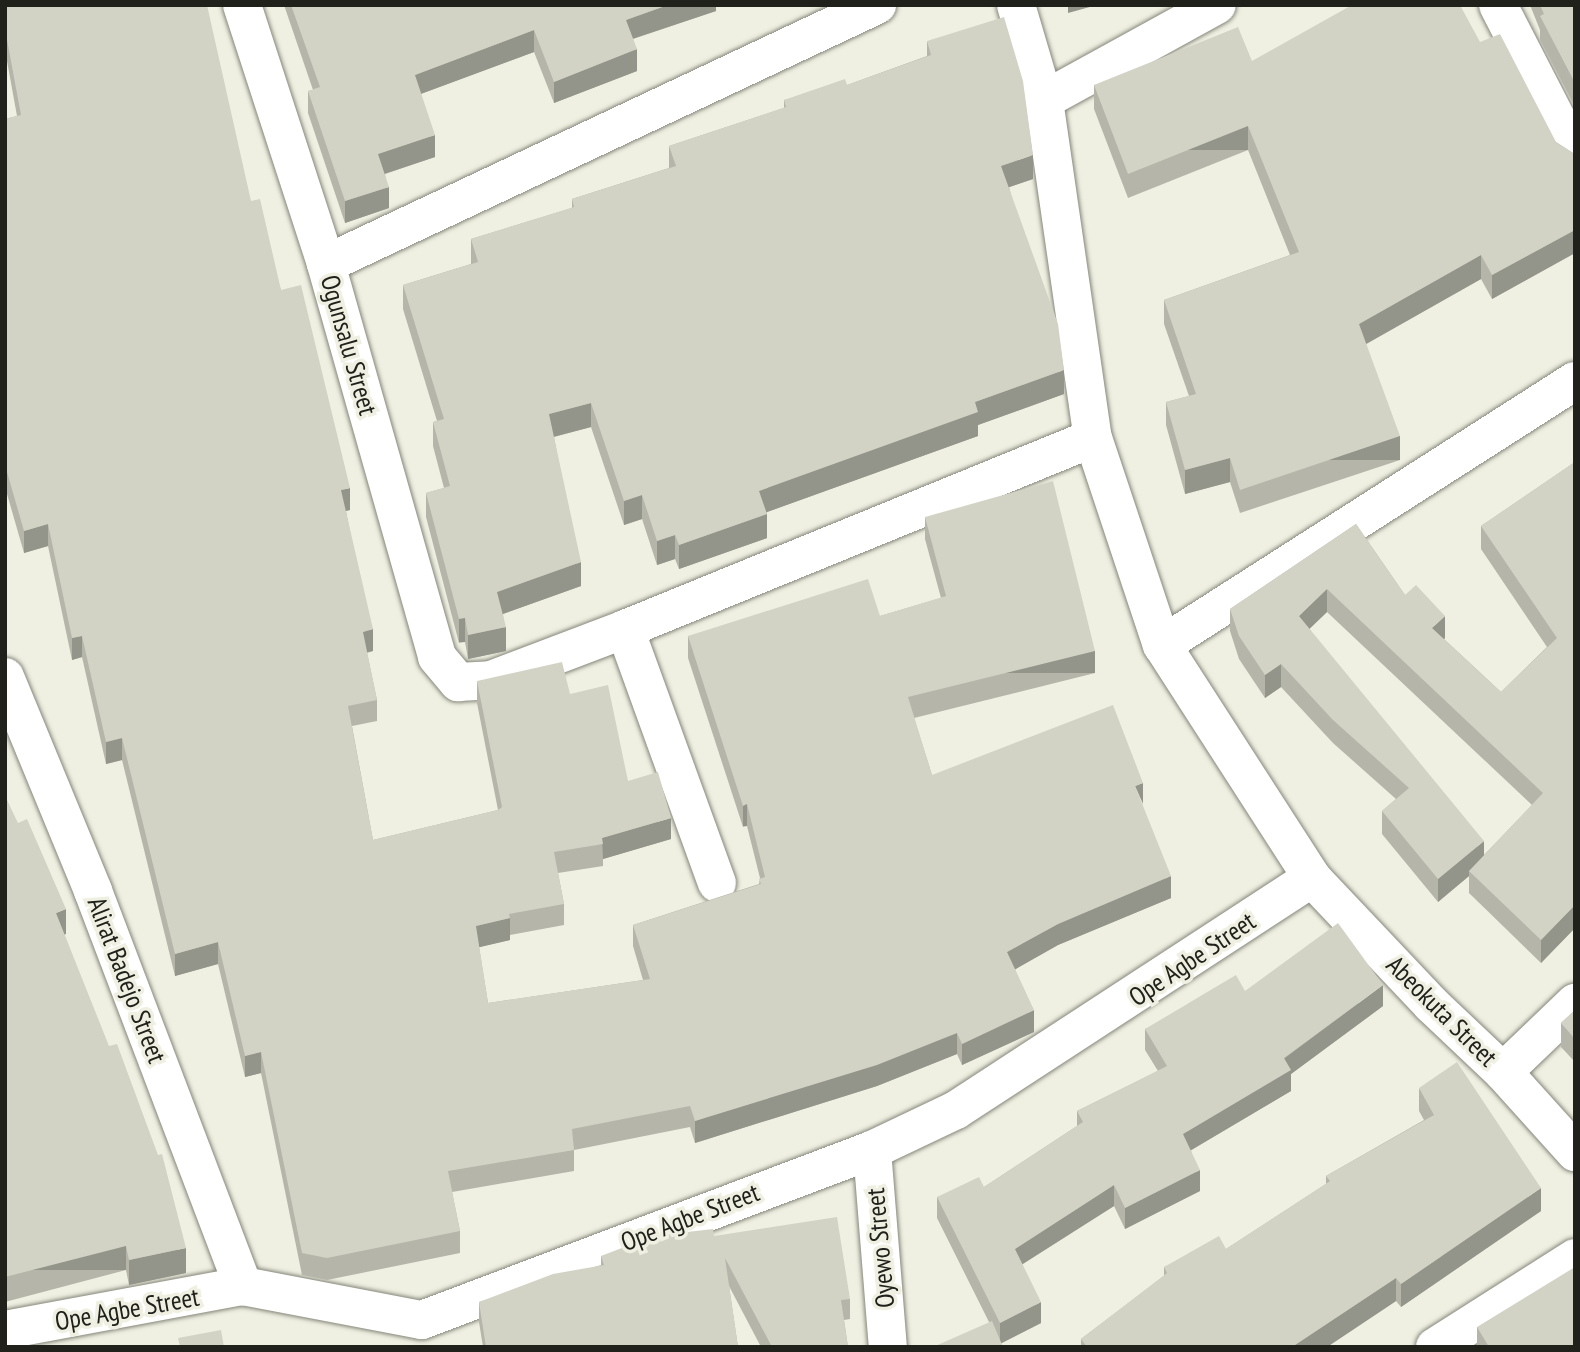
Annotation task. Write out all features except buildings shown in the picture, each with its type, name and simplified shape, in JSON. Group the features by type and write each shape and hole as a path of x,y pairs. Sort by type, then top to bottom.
{"street":[{"name":"Ogunsalu Street","path":"242,5 326,264 437,657 458,682 491,680 625,629"},
{"path":"326,264 877,5"},
{"name":"Abeokuta Street","path":"1016,5 1044,100 1093,438 1162,645 1311,878 1431,1004 1503,1072 1575,1003"},
{"path":"1044,100 1217,5"},
{"path":"1498,5 1575,155"},
{"path":"1162,645 1575,381"},
{"path":"717,883 625,629 1093,438"},
{"name":"Alirat Badejo Street","path":"5,677 93,891 243,1286"},
{"name":"Ope Agbe Street","path":"5,1330 243,1286 424,1334 872,1150 956,1110 1022,1070 1311,878"},
{"path":"1503,1072 1575,1152"},
{"name":"Oyewo Street","path":"872,1150 888,1347"},
{"path":"1435,1347 1575,1258"}]}
